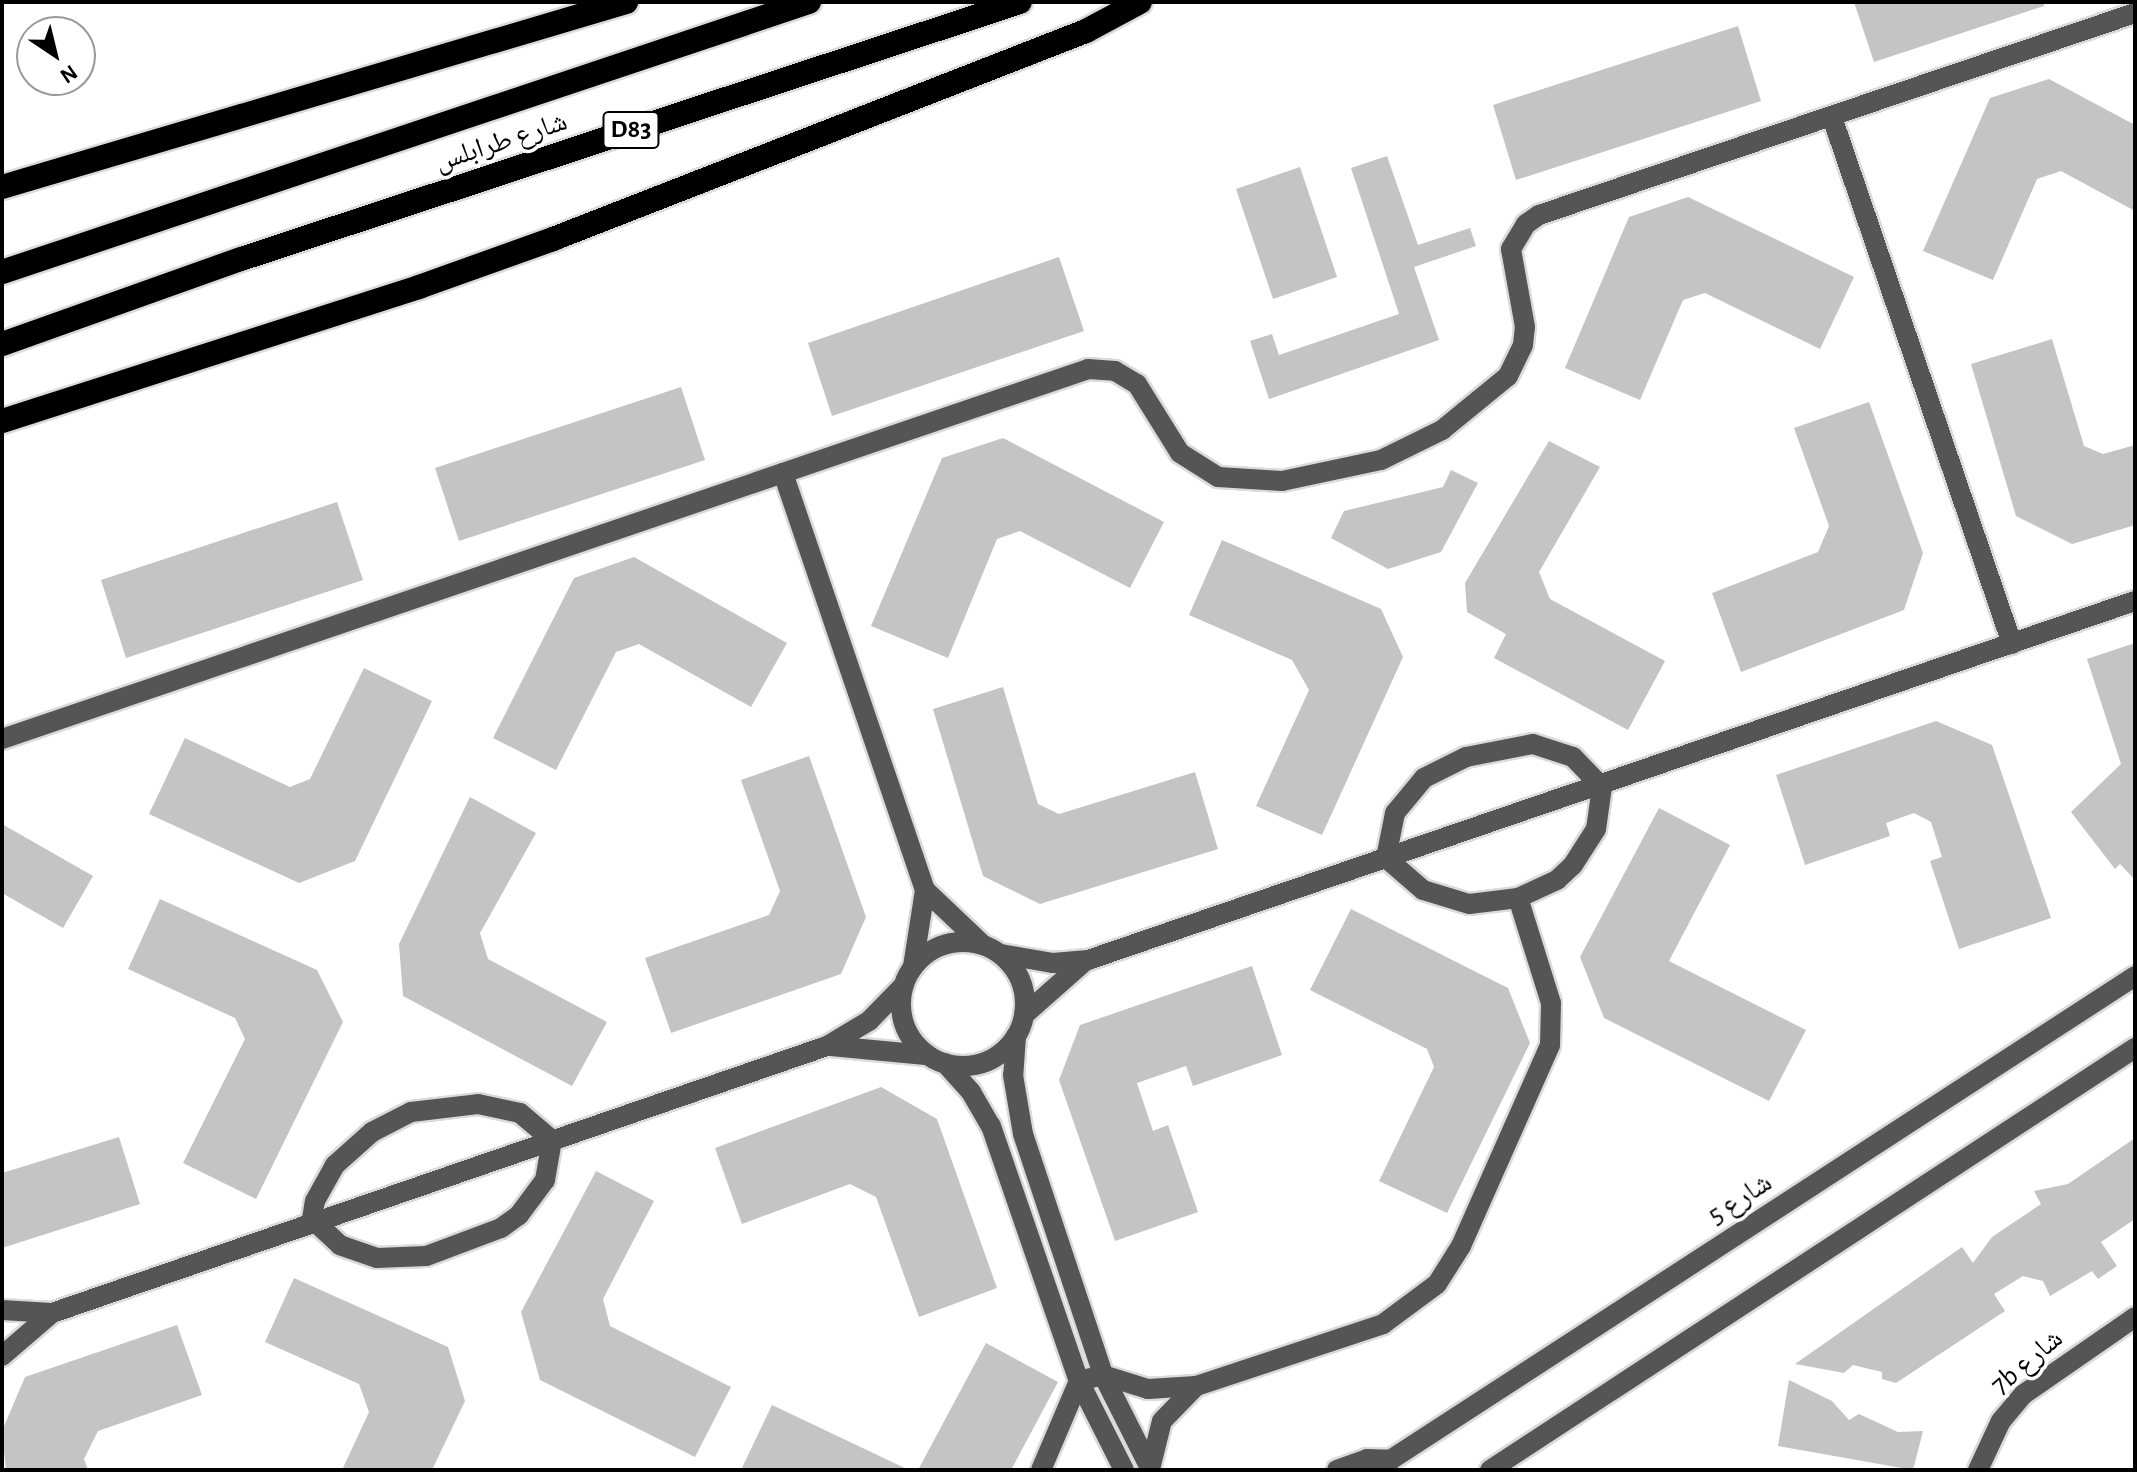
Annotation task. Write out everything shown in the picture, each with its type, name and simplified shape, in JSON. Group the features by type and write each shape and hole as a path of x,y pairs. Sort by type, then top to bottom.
{"highway":[{"path":"2,187 626,2"},
{"name":"شارع طرابلس","path":"2,272 809,2"},
{"name":"شارع طرابلس","path":"2,344 241,259 1020,2"},
{"path":"2,421 419,287 566,234 1086,31 1140,2"}],"street":[{"path":"2,739 783,473 1101,369 1137,384 1180,453 1218,477 1282,481 1381,460 1470,410 1496,389 1517,361 1525,327 1510,263 1516,236 1526,224 1553,209 2135,13"},
{"path":"1832,117 2012,644"},
{"path":"783,473 925,890 992,950 1021,981 1024,1015 1016,1036 1013,1075 1023,1134 1103,1375 1150,1469"},
{"path":"2,1356 52,1313 312,1219 827,1046 869,1021 908,976 952,943 1053,963 1088,960 1602,787 2135,601"},
{"path":"1386,858 1395,813 1408,794 1424,778 1466,757 1512,746 1554,748 1573,757 1602,787"},
{"path":"1386,858 1402,876 1445,899 1494,904 1518,898 1548,885 1573,865 1596,829 1602,787"},
{"path":"925,890 908,976 904,1024 971,1092 991,1126 1079,1381 1124,1470"},
{"path":"1079,1381 1103,1375 1148,1389 1196,1386 1383,1324 1421,1300 1450,1266 1550,1045 1551,1003 1518,898"},
{"path":"1024,1015 1088,960"},
{"name":"شارع 5","path":"1383,1465 2135,976"},
{"path":"827,1046 867,1046 977,1064 1006,1049 1016,1036"},
{"path":"1490,1470 2135,1048"},
{"path":"456,1105 499,1106 539,1124 552,1140 552,1159 533,1199 501,1228 455,1249 377,1258 340,1245 312,1219 324,1182 349,1149 411,1112 456,1105"},
{"path":"2,1310 52,1313"},
{"name":"7b شارع","path":"1978,1470 2001,1421 2024,1394 2135,1317"},
{"path":"1041,1470 1079,1381"},
{"path":"1150,1469 1162,1421 1196,1386"},
{"path":"1337,1470 1367,1459 1383,1465"}],"building":[{"path":"1854,2 2043,2 2044,6 1874,62"},
{"path":"1738,26 1761,101 1516,180 1493,105"},
{"path":"2049,79 2135,125 2135,211 2061,171 2037,179 1993,280 1923,251 1990,98"},
{"path":"1387,156 1418,245 1470,228 1476,246 1414,267 1439,340 1269,399 1250,341 1272,334 1279,355 1399,314 1351,168"},
{"path":"1300,167 1337,277 1273,299 1236,189"},
{"path":"1688,197 1854,277 1820,349 1705,293 1683,300 1640,400 1565,368 1629,217"},
{"path":"1059,257 1084,331 832,416 808,343"},
{"path":"2052,339 2084,446 2103,454 2135,445 2135,525 2072,544 2016,516 1971,364"},
{"path":"681,387 705,460 459,541 435,468"},
{"path":"1869,402 1923,553 1904,610 1741,672 1712,593 1818,552 1829,526 1794,428"},
{"path":"1003,438 1164,522 1130,588 1020,531 997,539 948,658 871,626 942,458"},
{"path":"1549,441 1600,467 1539,572 1550,599 1665,661 1628,730 1494,658 1506,634 1467,612 1465,583"},
{"path":"1451,470 1478,483 1441,552 1388,569 1331,538 1344,511 1443,487"},
{"path":"337,502 363,580 126,658 101,580"},
{"path":"1222,540 1381,609 1403,657 1322,835 1256,806 1309,690 1292,660 1189,615"},
{"path":"634,557 787,643 751,707 639,644 616,652 556,770 493,738 574,578"},
{"path":"2135,643 2135,880 2120,864 2115,869 2071,812 2121,764 2087,659"},
{"path":"364,668 432,701 355,861 299,883 149,814 185,738 290,787 310,779"},
{"path":"1003,687 1038,804 1059,814 1195,772 1218,849 1040,904 983,876 933,709"},
{"path":"1936,721 1992,745 2051,918 1959,949 1930,861 1942,857 1931,822 1914,813 1886,823 1890,836 1805,865 1776,775"},
{"path":"809,756 866,917 841,974 671,1033 645,958 769,915 780,891 741,780"},
{"path":"470,797 536,833 480,933 488,959 607,1022 572,1086 403,996 399,944"},
{"path":"1659,808 1730,845 1669,961 1806,1030 1769,1101 1604,1018 1580,957"},
{"path":"2,824 93,876 63,928 2,893"},
{"path":"160,899 317,970 343,1022 256,1199 183,1163 245,1039 235,1018 128,969"},
{"path":"1351,909 1508,988 1530,1043 1447,1213 1379,1181 1434,1067 1427,1049 1310,990"},
{"path":"1252,966 1282,1055 1193,1086 1186,1066 1137,1083 1153,1131 1168,1125 1198,1212 1115,1241 1059,1080 1080,1025"},
{"path":"881,1087 937,1119 997,1288 919,1317 876,1197 850,1184 742,1224 715,1148"},
{"path":"119,1137 140,1204 2,1248 2,1173"},
{"path":"2135,1138 2135,1219 2101,1242 2117,1266 2098,1279 2092,1271 2050,1296 2043,1281 2023,1276 1994,1294 2005,1311 1896,1383 1882,1379 1882,1372 1853,1365 1844,1373 1795,1364 1962,1247 1973,1263 1992,1237 2041,1204 2034,1191 2068,1184"},
{"path":"596,1171 654,1201 603,1299 610,1326 731,1387 695,1457 540,1380 521,1312"},
{"path":"294,1278 448,1347 465,1401 432,1470 342,1470 369,1412 359,1384 265,1342"},
{"path":"177,1325 202,1395 98,1431 84,1459 88,1470 6,1470 2,1431 25,1377"},
{"path":"986,1343 1058,1382 1011,1470 918,1470"},
{"path":"1789,1380 1832,1401 1849,1420 1859,1414 1898,1432 1923,1431 1913,1470 1778,1446"},
{"path":"772,1405 909,1470 741,1470"}]}
